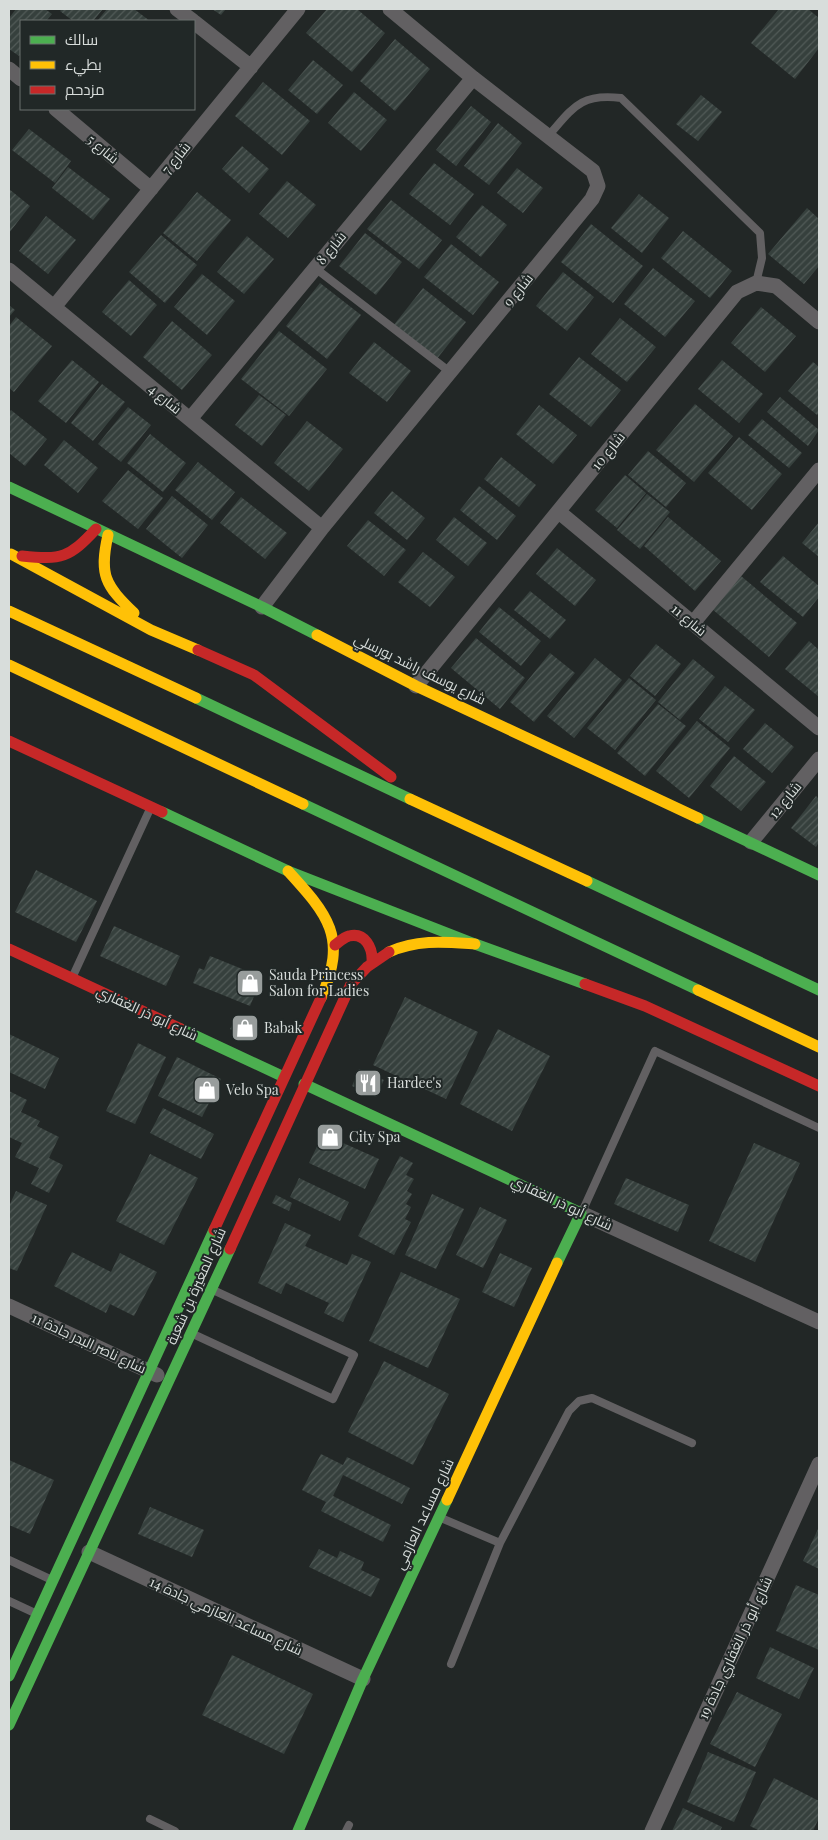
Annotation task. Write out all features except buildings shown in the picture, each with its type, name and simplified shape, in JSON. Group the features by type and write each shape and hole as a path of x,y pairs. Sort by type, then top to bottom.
{"main road":[{"name":"شارع يوسف راشد بورسلي","path":"9,487 262,607 416,686 819,875"},
{"path":"10,554 47,559 61,558 74,552 96,529"},
{"path":"108,535 102,562 108,584 117,596 151,630"},
{"path":"10,554 151,630 254,675 438,812"},
{"path":"9,611 819,990"},
{"path":"9,665 819,1047"},
{"path":"9,740 288,871 475,944 646,1006 819,1086"},
{"name":"شارع المغيرة بن شعبة","path":"9,1676 332,970 335,945 326,915 288,871"},
{"path":"335,945 347,936 361,937 372,948 372,962"},
{"name":"شارع المغيرة بن شعبة","path":"9,1725 351,984 361,971 372,962 390,952 417,943 431,941 475,944"},
{"name":"شارع أبو ذر الغفاري","path":"9,949 284,1077"},
{"name":"شارع أبو ذر الغفاري","path":"304,1084 581,1212"},
{"name":"شارع مساعد العازمي","path":"298,1831 364,1679 581,1212"}],"street":[{"path":"177,9 191,20"},
{"name":"شارع 7","path":"54,307 298,9"},
{"name":"شارع 9","path":"262,607 322,528 592,199 598,186 593,171 473,78 390,9"},
{"path":"195,24 251,67"},
{"path":"9,69 20,78"},
{"name":"شارع 8","path":"190,420 473,78"},
{"name":"شارع 5","path":"57,110 150,189"},
{"name":"شارع 4","path":"9,270 322,528"},
{"path":"756,283 776,286 819,322"},
{"name":"شارع 10","path":"416,686 737,292 756,283"},
{"path":"693,623 819,470"},
{"name":"شارع 11","path":"558,512 819,728"},
{"name":"شارع 12","path":"751,842 819,758"},
{"name":"شارع أبو ذر الغفاري","path":"581,1212 819,1322"},
{"name":"شارع ناصر البدر جادة 11","path":"9,1306 169,1381"},
{"name":"شارع أبو ذر الغفاري جادة 19","path":"652,1831 819,1464"},
{"name":"شارع مساعد العازمي جادة 14","path":"89,1552 364,1679"}],"lane":[{"path":"548,136 575,106 594,98 606,96 621,98 760,234 762,258 756,283"},
{"path":"315,268 450,372"},
{"path":"72,978 151,807"},
{"path":"581,1212 655,1051 819,1128"},
{"path":"191,1333 333,1399 354,1355 211,1289"},
{"path":"450,1664 500,1543 569,1412 579,1401 592,1398 692,1443"},
{"path":"439,1517 500,1543"},
{"path":"9,1560 53,1580"},
{"path":"9,1602 37,1614"},
{"path":"150,1819 175,1831"}],"traffic: fast":[{"path":"9,487 317,635"},
{"path":"196,698 410,799"},
{"path":"303,804 698,990"},
{"path":"162,812 288,871 475,944 585,984"},
{"path":"698,818 819,875"},
{"path":"587,881 819,990"},
{"path":"181,1029 284,1077"},
{"path":"304,1084 581,1213 557,1263"},
{"path":"9,1676 214,1230"},
{"path":"9,1725 230,1249"},
{"path":"298,1831 363,1679 447,1500"}],"traffic: slow":[{"path":"108,535 104,560 107,578 116,595 134,613"},
{"path":"11,554 151,630 198,650"},
{"path":"9,611 196,698"},
{"path":"317,635 416,686 698,818"},
{"path":"9,665 303,804"},
{"path":"410,799 587,881"},
{"path":"288,871 314,901 330,928 333,943 333,959 321,998"},
{"path":"389,952 421,943 475,944"},
{"path":"698,990 819,1047"},
{"path":"447,1500 557,1263"}],"traffic: jam":[{"path":"22,556 47,558 64,555 79,546 96,529"},
{"path":"198,650 254,675 391,777"},
{"path":"9,741 162,812"},
{"path":"335,945 347,937 359,936 367,942 371,951 372,962"},
{"path":"9,949 181,1029"},
{"path":"230,1249 351,984 367,967 389,952"},
{"path":"585,984 645,1006 819,1086"},
{"path":"214,1230 321,998"}],"place":[{"name":"Sauda Princess Salon for Ladies","path":"250,983"},
{"name":"Babak","path":"245,1028"},
{"name":"Hardee's","path":"368,1083"},
{"name":"Velo Spa","path":"207,1090"},
{"name":"City Spa","path":"330,1137"}]}
